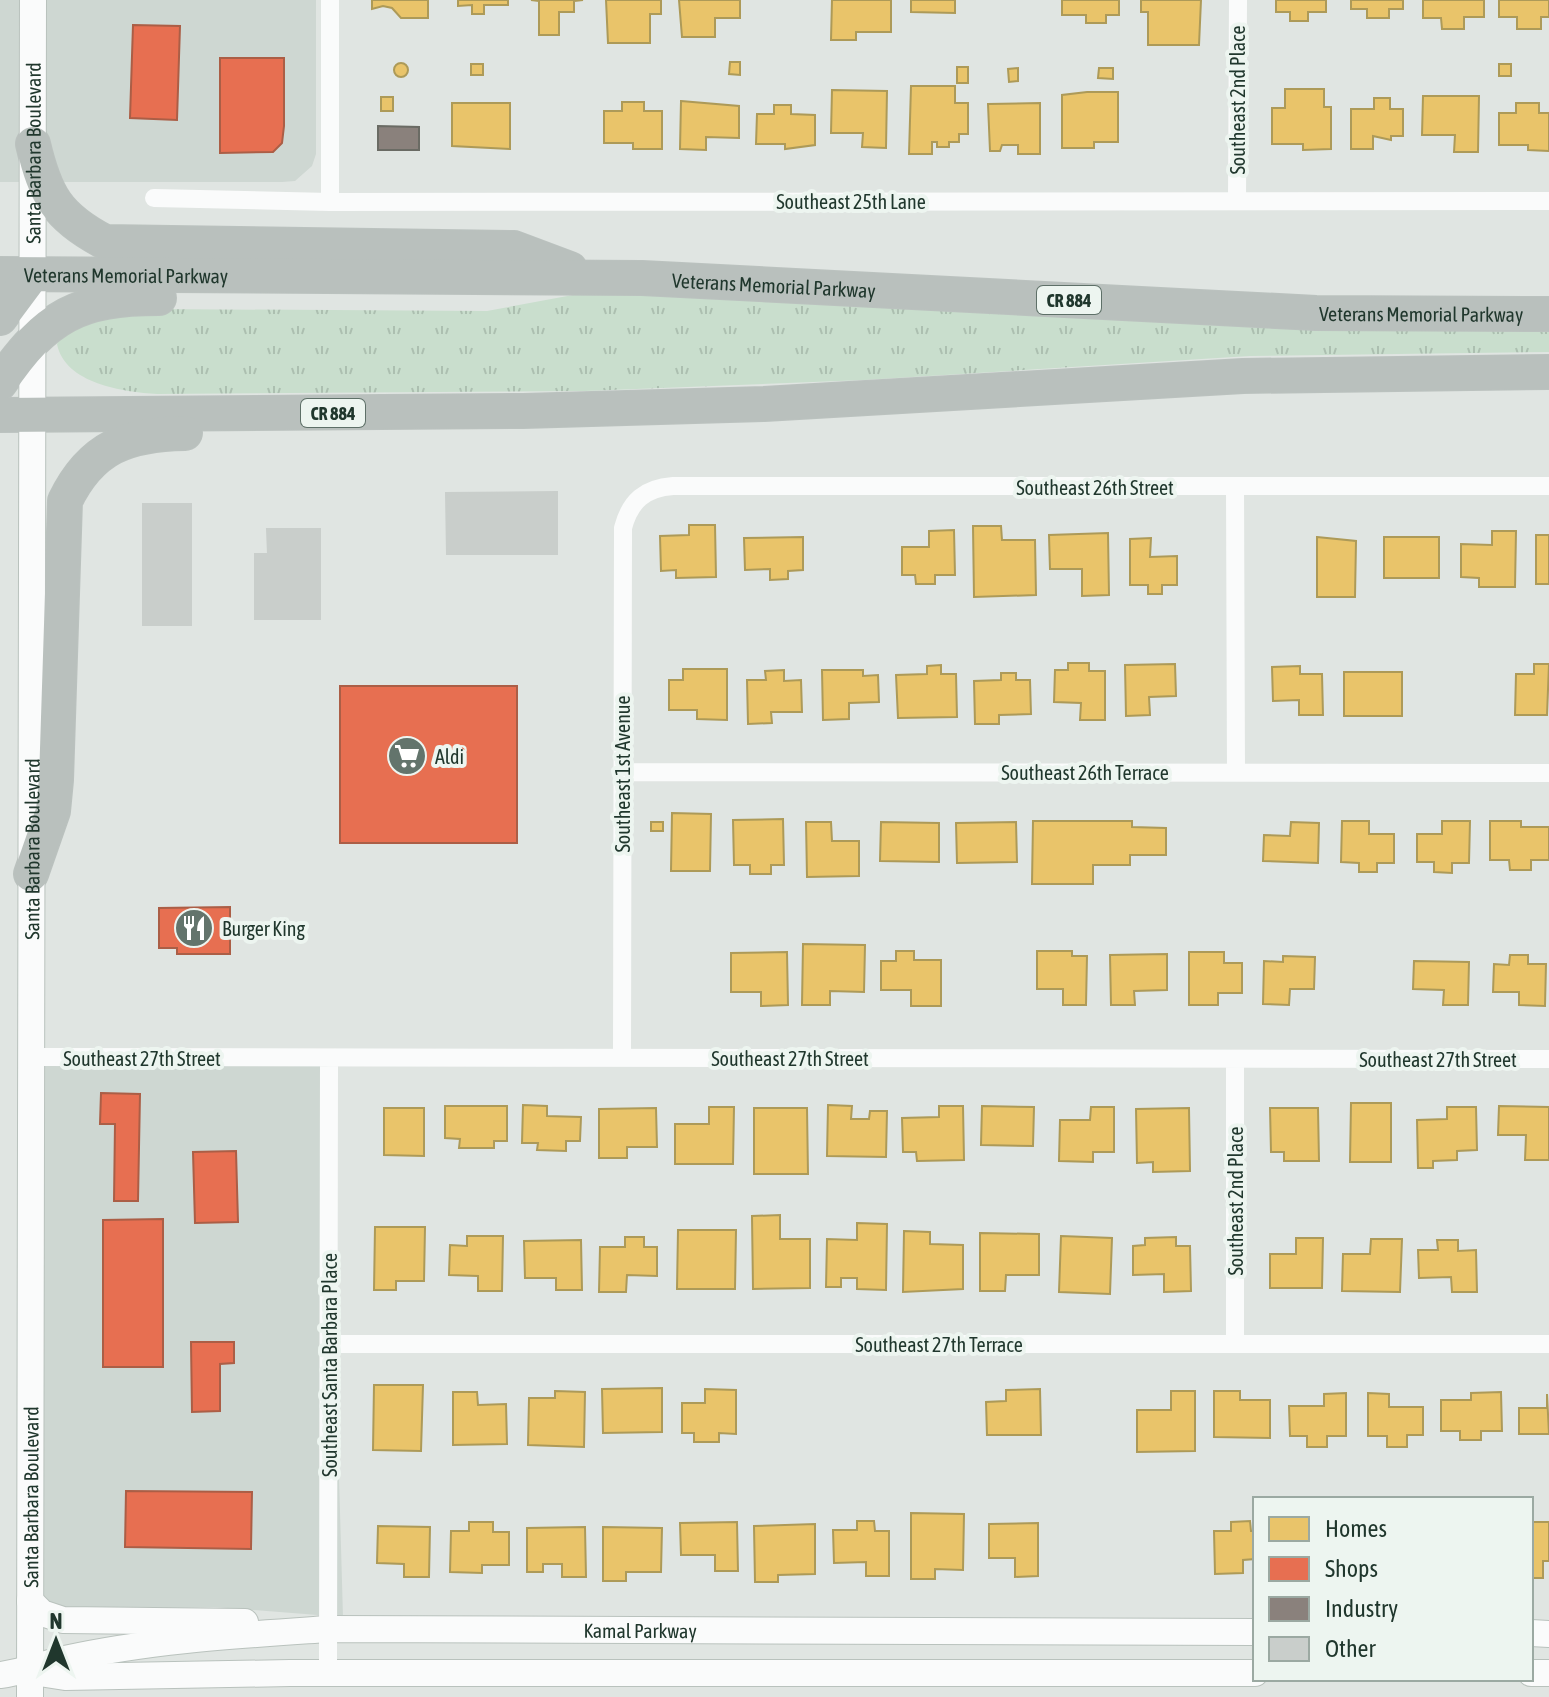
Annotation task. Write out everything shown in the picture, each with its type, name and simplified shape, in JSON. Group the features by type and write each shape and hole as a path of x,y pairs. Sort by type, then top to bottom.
{"highway":[{"path":"33,144 42,183 51,199 75,225 105,242 131,246 514,248 589,277"},
{"path":"0,318 16,274"},
{"name":"Veterans Memorial Parkway","path":"16,274 589,277 926,291 1316,313 1549,314"},
{"path":"0,383 33,343 64,315 104,300 491,299 589,277"},
{"name":"CR 884","path":"0,415 764,404 1243,376 1549,372"},
{"path":"31,874 53,811 56,780 62,512 77,477 95,458 118,444 152,435 460,432 632,407"}],"street":[{"name":"Santa Barbara Boulevard","path":"30,1684 34,414 33,343 16,274 33,144 33,0"},
{"path":"330,0 330,202"},
{"name":"Southeast 2nd Place","path":"1237,201 1238,0"},
{"name":"Southeast 25th Lane","path":"154,198 330,202 1549,201"},
{"name":"Southeast 26th Street","path":"642,495 659,487 673,486 1549,486"},
{"path":"1235,487 1236,772"},
{"name":"Southeast 1st Avenue","path":"622,1058 623,528 632,504 642,495"},
{"name":"Southeast 26th Terrace","path":"622,772 1549,773"},
{"name":"Southeast 27th Street","path":"32,1057 1549,1059"},
{"name":"Southeast Santa Barbara Place","path":"328,1673 329,1058"},
{"name":"Southeast 2nd Place","path":"1235,1059 1235,1344"},
{"name":"Southeast 27th Terrace","path":"329,1344 1549,1344"},
{"path":"30,1601 42,1613 70,1621 214,1619 328,1629"},
{"name":"Kamal Parkway","path":"30,1684 64,1659 214,1637 328,1629 1253,1632"},
{"name":"Kamal Parkway","path":"0,1675 30,1684 65,1677 328,1673 1253,1673"}],"shaded area":[{"path":"0,0 316,0 316,154 312,166 295,181 282,182 0,182"},
{"path":"43,1051 327,1054 343,1617 214,1607 71,1609 48,1603 41,1596"}],"green space":[{"path":"589,292 1549,330 1549,352 1250,356 864,380 585,391 157,394 113,388 83,377 62,358 57,344 67,328 149,309 487,311"}],"building: Homes":[{"path":"372,0 428,0 428,18 401,18 392,8 383,6 372,9"},
{"path":"458,0 508,0 508,5 484,5 484,14 472,14 472,5 458,6"},
{"path":"531,0 583,0 574,1 574,12 559,12 559,35 539,35 539,1"},
{"path":"606,0 661,0 661,14 650,14 650,43 608,43"},
{"path":"679,0 740,0 740,18 715,18 715,37 682,37"},
{"path":"832,0 891,0 891,32 856,32 856,40 831,40"},
{"path":"911,0 955,0 955,13 911,12"},
{"path":"1062,0 1119,0 1119,15 1106,15 1106,23 1086,23 1086,15 1062,15"},
{"path":"1141,0 1201,0 1199,45 1148,45 1148,12 1141,12"},
{"path":"1276,0 1326,0 1326,12 1308,12 1308,21 1290,21 1290,12 1276,12"},
{"path":"1351,0 1403,0 1403,9 1389,9 1389,18 1367,18 1367,9 1351,9"},
{"path":"1423,0 1484,0 1484,17 1464,17 1464,29 1442,29 1441,18 1423,18"},
{"path":"1499,0 1549,0 1549,17 1541,17 1541,29 1517,29 1517,17 1499,17"},
{"path":"730,62 740,62 740,75 729,74"},
{"path":"401,63 408,70 401,77 394,70"},
{"path":"471,64 483,64 483,75 471,75"},
{"path":"1499,64 1511,64 1511,76 1499,76"},
{"path":"957,67 968,67 968,83 957,83"},
{"path":"1018,68 1018,81 1009,82 1008,69"},
{"path":"1099,68 1113,68 1113,79 1098,78"},
{"path":"911,86 955,86 955,103 968,103 968,134 959,134 959,142 949,142 949,147 937,147 937,142 932,142 932,154 909,154"},
{"path":"1285,89 1324,89 1324,107 1331,107 1331,149 1303,150 1303,144 1272,144 1272,108 1285,108"},
{"path":"832,90 887,91 886,148 862,147 863,133 831,133"},
{"path":"1118,92 1118,142 1094,142 1094,148 1062,148 1062,95"},
{"path":"1423,96 1479,96 1478,152 1454,152 1455,135 1422,135"},
{"path":"381,97 393,97 393,111 381,111"},
{"path":"1374,98 1390,98 1390,109 1403,109 1403,136 1391,136 1391,140 1373,136 1373,149 1351,149 1351,109 1374,109"},
{"path":"681,101 739,106 739,138 706,137 706,150 680,149"},
{"path":"622,102 644,102 644,111 662,111 662,149 633,149 633,143 604,143 604,111 622,111"},
{"path":"452,103 510,103 510,149 452,146"},
{"path":"1040,103 1040,154 1018,154 1018,145 1002,145 1000,151 990,151 988,104"},
{"path":"1516,103 1539,103 1539,113 1549,113 1549,151 1528,150 1528,145 1499,145 1499,113 1516,113"},
{"path":"774,105 791,105 791,114 815,115 815,145 785,149 785,144 756,144 757,114 774,114"},
{"path":"689,525 715,525 716,577 676,578 676,570 661,571 660,536 689,535"},
{"path":"973,526 1001,526 1002,540 1035,540 1036,595 974,597"},
{"path":"954,530 955,575 935,575 935,584 916,584 915,575 902,575 902,547 929,547 929,531"},
{"path":"1492,531 1516,531 1515,587 1479,587 1479,578 1461,577 1461,544 1492,545"},
{"path":"1108,533 1109,595 1082,596 1082,569 1050,569 1049,535"},
{"path":"1536,535 1549,535 1549,584 1536,584"},
{"path":"803,537 803,570 788,571 788,579 770,580 770,569 745,570 744,538"},
{"path":"1317,537 1356,541 1355,597 1317,597"},
{"path":"1384,537 1439,537 1439,578 1384,578"},
{"path":"1151,538 1150,557 1177,556 1177,585 1162,585 1162,594 1148,594 1148,585 1130,585 1130,539"},
{"path":"1068,663 1089,663 1089,671 1105,671 1105,720 1080,720 1081,703 1054,702 1055,670 1068,670"},
{"path":"1175,664 1176,696 1149,697 1150,715 1126,716 1125,665"},
{"path":"1534,664 1549,664 1547,715 1515,715 1516,674 1534,674"},
{"path":"941,665 941,674 956,674 957,717 898,718 896,675 927,674 927,666"},
{"path":"1300,666 1300,674 1322,674 1323,715 1299,715 1299,700 1273,701 1272,667"},
{"path":"683,669 727,669 727,720 697,719 697,710 669,710 669,680 683,680"},
{"path":"784,670 784,681 801,680 802,712 771,712 772,723 748,724 747,680 766,680 765,671"},
{"path":"822,670 863,670 863,676 878,675 879,702 849,703 849,719 823,720"},
{"path":"1344,672 1402,672 1402,716 1344,716"},
{"path":"1001,673 1016,673 1016,680 1030,680 1031,714 999,715 999,724 975,724 974,681 1001,680"},
{"path":"672,813 711,814 710,871 671,871"},
{"path":"783,819 784,865 771,865 771,874 750,874 750,865 734,865 733,820"},
{"path":"1033,821 1132,821 1132,827 1166,828 1166,855 1130,855 1130,865 1093,865 1093,884 1032,884"},
{"path":"1342,821 1369,821 1369,834 1394,834 1394,863 1377,863 1377,872 1359,872 1359,863 1341,862"},
{"path":"1442,821 1470,821 1469,863 1452,863 1452,873 1434,872 1434,862 1417,862 1417,834 1442,834"},
{"path":"1490,821 1521,821 1521,827 1549,827 1549,860 1531,860 1531,870 1510,870 1509,860 1490,860"},
{"path":"651,822 663,822 663,831 651,831"},
{"path":"806,822 831,822 832,841 859,841 859,876 807,877"},
{"path":"881,822 939,823 939,862 880,861"},
{"path":"1016,822 1017,862 957,863 956,823"},
{"path":"1291,822 1319,823 1318,863 1263,861 1264,835 1290,836"},
{"path":"803,944 865,945 864,992 830,991 830,1005 802,1005"},
{"path":"896,951 914,951 914,960 941,960 941,1006 911,1006 911,990 881,990 881,961 896,961"},
{"path":"1037,951 1072,951 1072,956 1087,956 1086,1005 1063,1005 1063,989 1037,989"},
{"path":"787,952 788,1005 761,1006 761,992 731,992 731,953"},
{"path":"1189,952 1224,952 1224,963 1242,963 1242,993 1218,993 1218,1005 1189,1005"},
{"path":"1167,954 1167,990 1134,991 1135,1005 1111,1005 1110,955"},
{"path":"1510,955 1528,955 1528,964 1546,964 1545,1006 1519,1005 1519,992 1493,992 1494,964 1509,965"},
{"path":"1283,956 1315,957 1314,989 1290,989 1289,1005 1263,1004 1264,961 1283,962"},
{"path":"1414,961 1469,962 1468,1005 1443,1005 1444,990 1413,989"},
{"path":"1351,1103 1391,1103 1391,1162 1350,1162"},
{"path":"523,1105 547,1106 547,1116 581,1117 580,1141 566,1141 566,1151 537,1150 538,1143 522,1143"},
{"path":"828,1105 852,1106 851,1119 869,1119 870,1111 887,1111 886,1157 827,1156"},
{"path":"445,1106 507,1106 507,1141 494,1141 494,1148 459,1148 460,1139 445,1138"},
{"path":"939,1106 963,1106 964,1160 917,1161 916,1152 903,1152 902,1118 939,1117"},
{"path":"982,1106 1034,1107 1033,1146 981,1145"},
{"path":"1499,1106 1549,1107 1549,1160 1525,1160 1526,1135 1498,1135"},
{"path":"709,1107 734,1107 733,1164 675,1164 675,1124 709,1124"},
{"path":"1091,1107 1114,1107 1114,1152 1093,1152 1093,1162 1059,1161 1060,1120 1090,1120"},
{"path":"1447,1107 1476,1107 1477,1150 1457,1151 1457,1160 1433,1161 1433,1168 1418,1168 1417,1120 1447,1119"},
{"path":"384,1108 424,1108 424,1156 384,1155"},
{"path":"656,1108 657,1147 627,1147 627,1158 599,1158 599,1109"},
{"path":"754,1108 807,1108 808,1174 754,1174"},
{"path":"1189,1108 1190,1171 1153,1172 1153,1162 1137,1163 1136,1109"},
{"path":"1270,1108 1318,1108 1319,1161 1284,1161 1284,1152 1271,1152"},
{"path":"780,1215 780,1239 810,1239 810,1288 753,1289 752,1216"},
{"path":"857,1223 887,1224 886,1290 857,1289 857,1278 841,1278 841,1287 826,1287 827,1239 857,1240"},
{"path":"375,1227 425,1227 424,1281 396,1281 396,1290 374,1290"},
{"path":"678,1230 736,1230 735,1289 677,1289"},
{"path":"904,1231 930,1232 930,1244 963,1245 963,1289 903,1292"},
{"path":"980,1233 1039,1234 1039,1275 1006,1275 1005,1291 980,1291"},
{"path":"467,1236 503,1236 502,1291 478,1291 478,1276 449,1275 450,1245 467,1246"},
{"path":"1061,1236 1112,1238 1110,1294 1059,1292"},
{"path":"625,1237 644,1237 644,1247 657,1247 657,1276 627,1275 626,1292 599,1292 600,1247 625,1247"},
{"path":"1176,1237 1176,1246 1190,1246 1191,1291 1164,1292 1164,1274 1133,1275 1133,1246 1145,1245 1145,1238"},
{"path":"1296,1238 1323,1238 1322,1288 1270,1288 1270,1254 1296,1254"},
{"path":"1371,1239 1402,1239 1400,1292 1342,1291 1343,1254 1370,1254"},
{"path":"581,1240 582,1290 556,1290 556,1278 525,1278 524,1241"},
{"path":"1437,1240 1458,1240 1458,1251 1476,1250 1477,1292 1452,1292 1451,1277 1419,1278 1418,1250 1438,1250"},
{"path":"374,1385 423,1385 421,1451 373,1450"},
{"path":"662,1388 662,1432 603,1433 602,1389"},
{"path":"705,1389 736,1390 736,1434 719,1433 719,1442 694,1442 694,1433 682,1433 682,1403 705,1403"},
{"path":"1040,1389 1041,1435 987,1435 986,1402 1006,1401 1006,1390"},
{"path":"555,1391 585,1392 584,1447 528,1445 529,1398 555,1398"},
{"path":"1171,1391 1195,1391 1195,1451 1137,1452 1137,1410 1171,1410"},
{"path":"1214,1391 1240,1391 1240,1400 1270,1400 1270,1438 1214,1437"},
{"path":"453,1392 477,1392 478,1405 506,1404 507,1444 453,1445"},
{"path":"1501,1392 1502,1431 1481,1431 1481,1440 1460,1440 1460,1431 1441,1431 1441,1400 1471,1400 1471,1393"},
{"path":"1346,1393 1346,1436 1327,1436 1327,1447 1307,1447 1307,1436 1290,1436 1289,1406 1324,1406 1324,1394"},
{"path":"1368,1393 1389,1394 1389,1407 1423,1407 1423,1435 1407,1435 1407,1447 1387,1447 1387,1436 1368,1436"},
{"path":"1547,1394 1549,1434 1519,1434 1519,1408 1547,1408"},
{"path":"911,1513 964,1514 963,1570 935,1569 935,1579 911,1579"},
{"path":"857,1521 874,1521 875,1531 889,1531 889,1576 866,1576 866,1562 834,1563 833,1530 857,1530"},
{"path":"1250,1521 1253,1559 1243,1560 1243,1573 1215,1574 1214,1531 1231,1531 1231,1522"},
{"path":"469,1522 493,1522 493,1532 509,1532 509,1565 482,1565 482,1573 450,1572 451,1531 469,1531"},
{"path":"737,1522 738,1571 715,1571 715,1555 681,1555 680,1523"},
{"path":"1533,1522 1549,1522 1549,1561 1543,1561 1543,1578 1533,1578"},
{"path":"1038,1523 1038,1576 1015,1577 1015,1558 989,1558 989,1524"},
{"path":"815,1524 815,1574 778,1575 778,1582 755,1582 754,1526"},
{"path":"378,1526 430,1527 429,1577 404,1577 404,1564 377,1563"},
{"path":"585,1527 586,1577 562,1577 562,1564 543,1564 543,1572 527,1572 527,1528"},
{"path":"603,1527 662,1528 661,1572 626,1572 626,1581 603,1581"}],"building: Shops":[{"path":"133,25 180,26 177,120 130,118"},
{"path":"220,58 284,58 284,126 282,143 273,152 220,153"},
{"path":"340,686 517,686 517,843 340,843"},
{"name":"Burger King","path":"230,907 230,954 177,954 177,948 159,948 159,908"},
{"path":"101,1093 140,1094 138,1201 114,1201 115,1124 100,1124"},
{"path":"236,1151 238,1222 195,1223 193,1152"},
{"path":"163,1219 163,1367 103,1367 103,1220"},
{"path":"191,1342 234,1342 234,1363 220,1364 220,1411 192,1412"},
{"path":"126,1491 252,1492 251,1549 125,1547"}],"building: Industry":[{"path":"378,126 419,127 419,150 378,150"}],"building: Other":[{"path":"557,492 557,554 447,554 446,493"},
{"path":"143,504 191,504 191,625 143,625"},
{"path":"267,529 320,529 320,619 255,619 255,554 268,554"}],"place":[{"name":"Aldi","path":"407,756"},
{"name":"Burger King","path":"194,928"}]}
